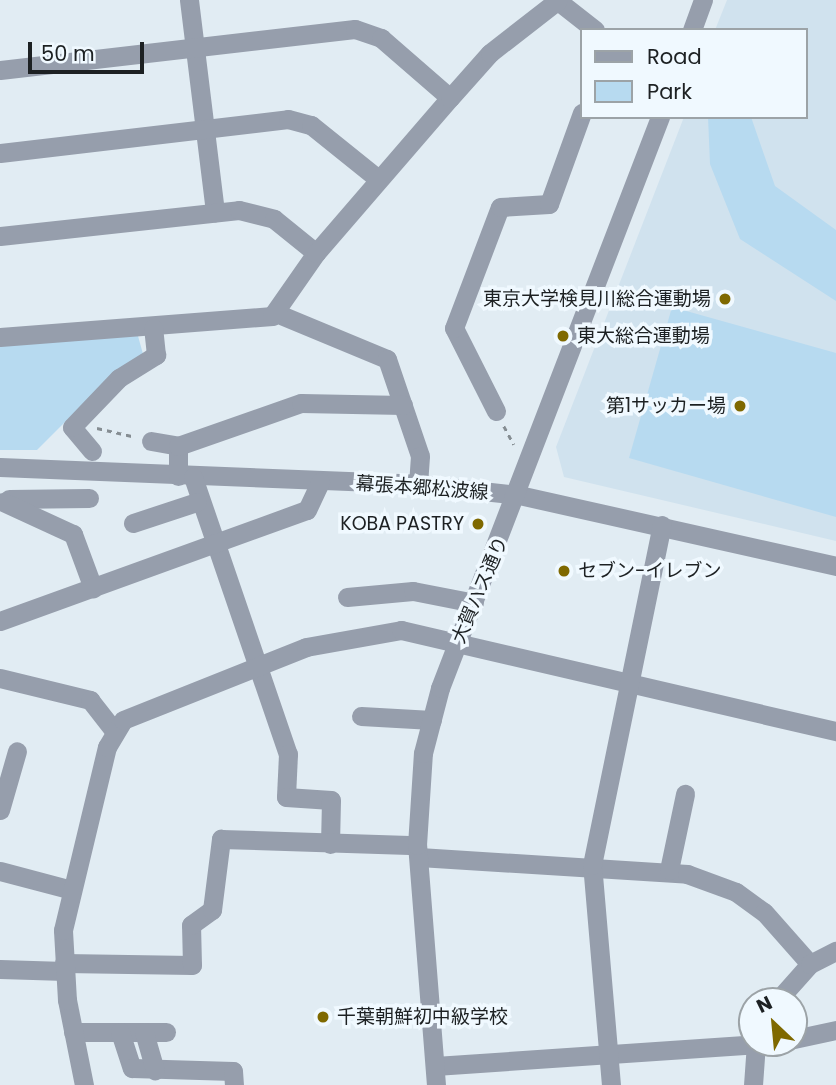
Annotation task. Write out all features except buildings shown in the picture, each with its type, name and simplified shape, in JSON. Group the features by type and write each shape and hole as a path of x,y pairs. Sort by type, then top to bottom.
{"street":[{"path":"189,0 215,212"},
{"path":"693,28 704,0"},
{"path":"0,337 258,322 275,313 316,253 377,178 490,53 553,2 592,28"},
{"path":"0,70 355,29 381,38 450,98"},
{"path":"0,153 288,119 311,125 377,178"},
{"path":"496,411 454,328 500,207 549,204 580,119"},
{"name":"大賀ハス通り","path":"436,1076 418,851 432,720 458,643 519,495 659,119"},
{"path":"0,236 215,212 256,211 316,253"},
{"path":"275,313 387,359 420,456 418,484"},
{"path":"92,451 72,427 119,378 156,355 153,328"},
{"path":"151,442 178,446 301,403 403,405"},
{"path":"178,446 186,476 213,543 288,754 286,797 331,800 330,844"},
{"name":"幕張本郷松波線","path":"0,467 418,484 519,495 836,566"},
{"path":"0,621 307,510 320,482"},
{"path":"1,502 89,498"},
{"path":"1,502 73,534 93,588"},
{"path":"133,523 197,502"},
{"path":"611,1085 606,1053 592,865 662,525"},
{"path":"347,597 413,590 474,603"},
{"path":"113,729 256,668 366,631 401,630 836,731"},
{"path":"0,678 90,700 113,729"},
{"path":"361,716 432,720"},
{"path":"83,1085 65,967 68,889 113,729"},
{"path":"0,810 17,751"},
{"path":"669,870 685,794"},
{"path":"0,969 192,965 191,925 212,909 221,839 330,844 669,870 736,892 787,933 810,964"},
{"path":"0,871 68,889"},
{"path":"790,987 810,964 836,951"},
{"path":"808,1036 836,1030"},
{"path":"73,1032 166,1032"},
{"path":"120,1032 132,1068 233,1071 233,1085"},
{"path":"144,1032 155,1070"},
{"path":"436,1076 606,1053 738,1046"},
{"path":"753,1085 754,1057"}],"path":[{"path":"496,411 517,452"},
{"path":"94,427 151,442"}],"shaded area":[{"name":"東京大学検見川総合運動場","path":"727,0 836,0 836,541 564,477 556,447 683,119 808,119 808,28 716,28"}],"green space":[{"path":"708,119 752,119 775,186 836,230 836,301 740,239 710,164"},
{"name":"第1サッカー場","path":"672,307 836,353 836,517 629,458"},
{"path":"138,336 143,354 112,375 37,450 0,450 0,344"}],"place":[{"name":"東京大学検見川総合運動場","path":"725,299"},
{"name":"東大総合運動場","path":"563,336"},
{"name":"第1サッカー場","path":"740,406"},
{"name":"KOBA PASTRY","path":"478,524"},
{"name":"セブン-イレブン","path":"564,571"},
{"name":"千葉朝鮮初中級学校","path":"323,1017"}]}
